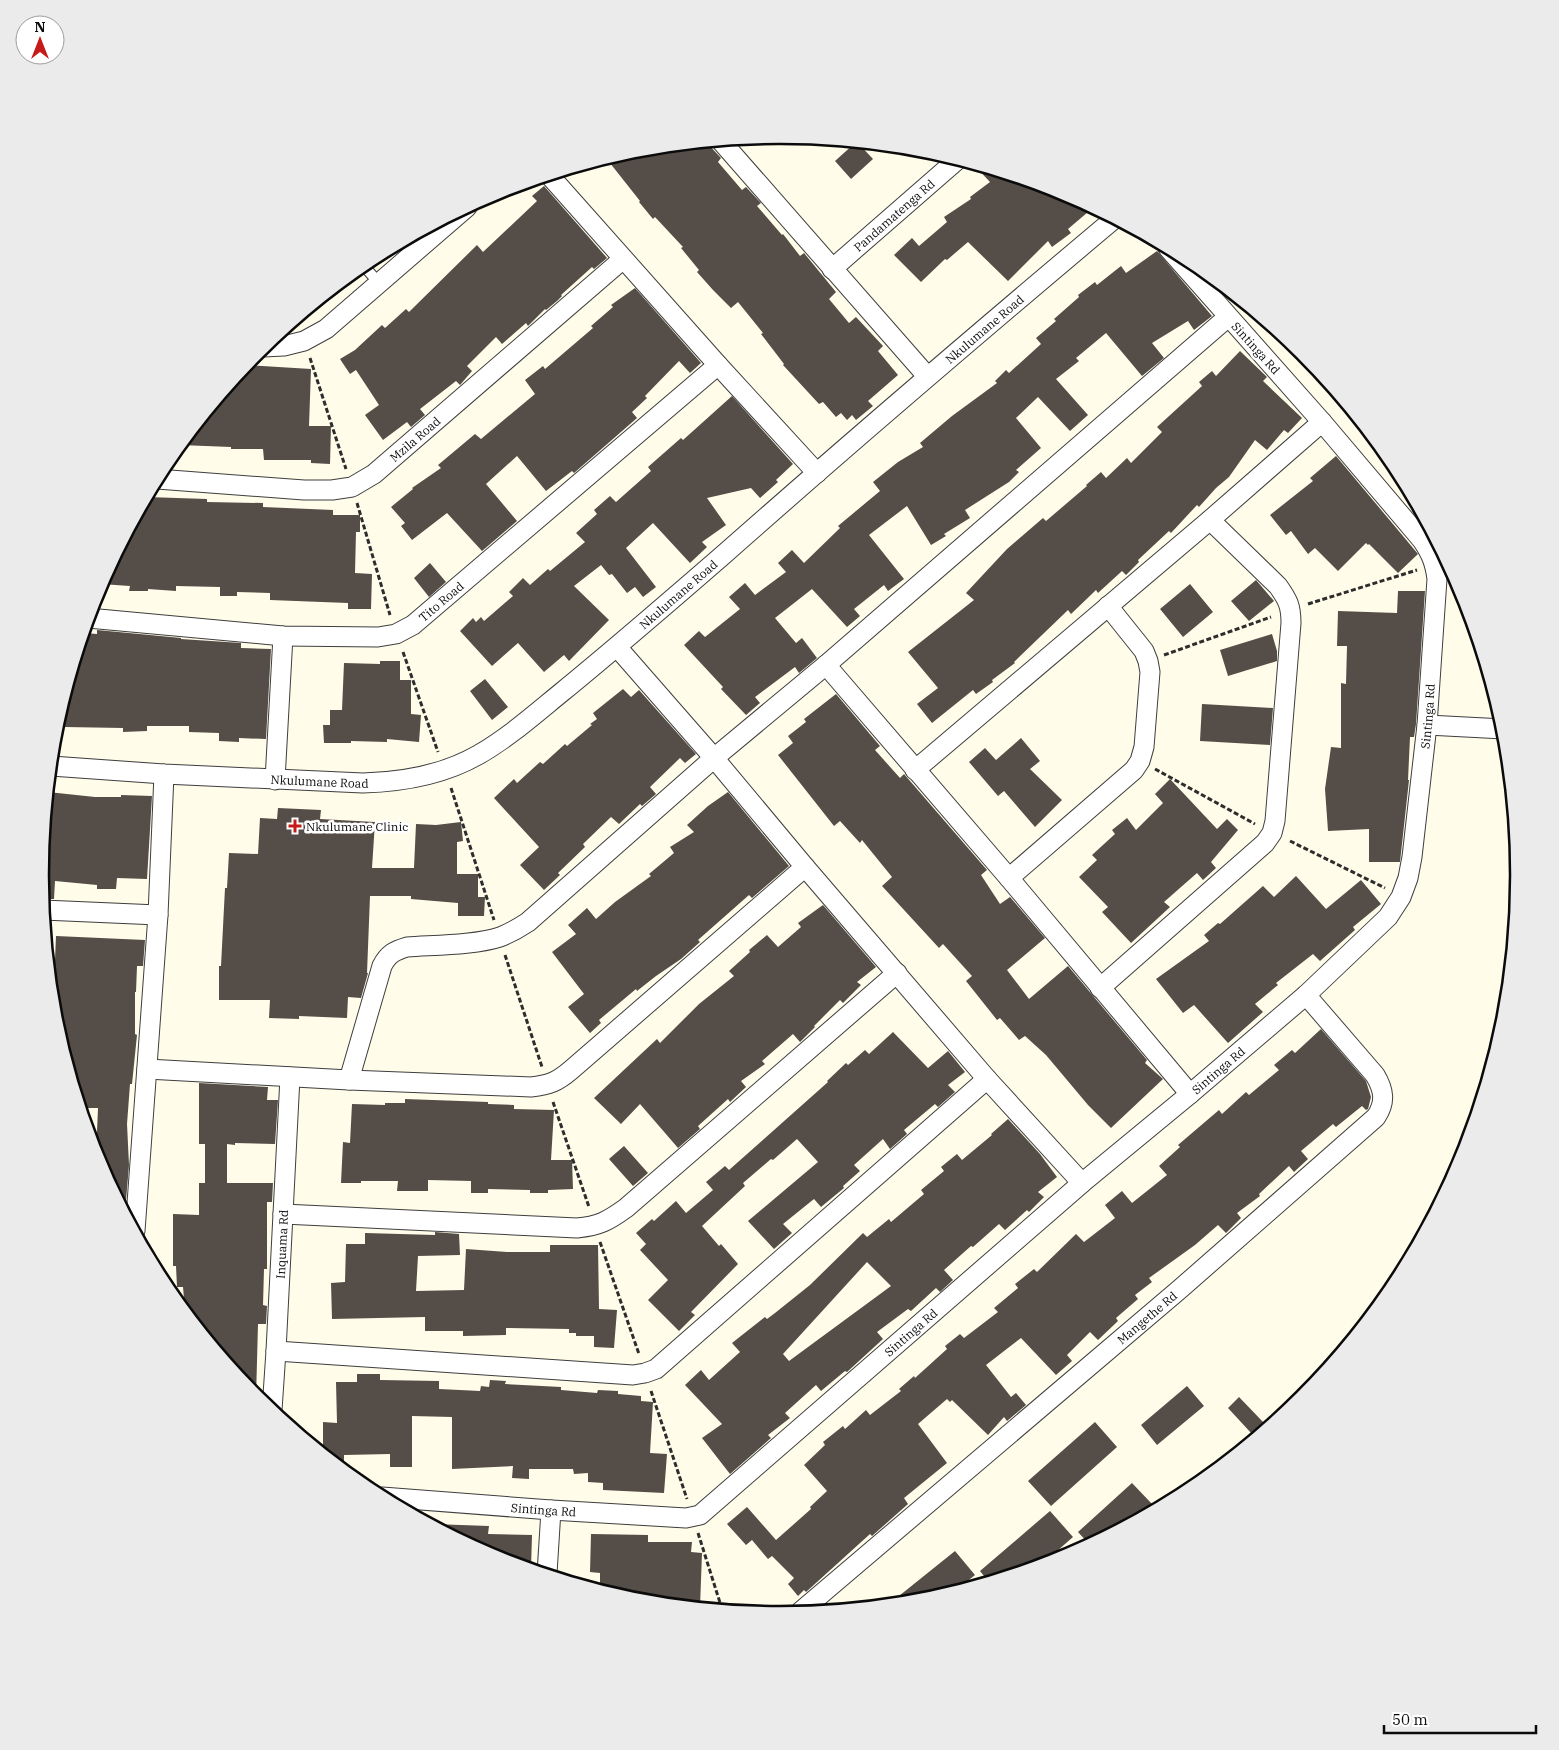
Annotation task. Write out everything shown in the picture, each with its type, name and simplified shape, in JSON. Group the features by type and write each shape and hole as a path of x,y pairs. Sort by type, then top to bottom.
{"street":[{"path":"726,147 927,376"},
{"name":"Pandamatenga Rd","path":"832,269 951,165"},
{"path":"554,180 718,365 817,472"},
{"name":"Nkulumane Road","path":"57,766 363,784 415,778 475,757 500,742 617,648 927,376 1109,223"},
{"path":"276,346 304,341 326,329 446,225"},
{"name":"Mzila Road","path":"166,480 304,490 332,490 352,487 374,474 623,259"},
{"name":"Sintinga Rd","path":"412,1506 693,1517 700,1515 1082,1184 1306,995 1388,917 1401,896 1408,878 1412,857 1427,725 1437,579 1435,564 1422,540 1322,422 1184,267"},
{"path":"349,1080 382,966 387,956 395,950 407,947 500,937 528,922 714,758 826,665 1228,316"},
{"name":"Tito Road","path":"96,619 283,636 378,637 396,634 413,625 718,365"},
{"path":"915,770 1210,520 1322,422"},
{"path":"1100,988 1265,843 1272,832 1275,821 1292,623 1291,610 1287,599 1278,586 1210,520"},
{"path":"1009,878 1134,770 1140,761 1145,738 1150,672 1148,661 1144,651 1108,606"},
{"path":"274,780 283,636"},
{"path":"617,648 714,758 805,867 987,1078 1082,1184"},
{"path":"826,665 1009,878 1190,1094"},
{"path":"1427,725 1495,729"},
{"path":"136,1220 158,916 164,774"},
{"path":"147,1069 349,1080 531,1087 548,1085 560,1080 805,867"},
{"path":"50,910 158,916"},
{"path":"284,1214 577,1228 595,1227 612,1219 626,1208 896,973"},
{"name":"Mangethe Rd","path":"808,1605 1180,1289 1376,1118 1382,1108 1384,1098 1382,1086 1306,995"},
{"name":"Inquama Rd","path":"273,1401 290,1076"},
{"path":"276,1351 633,1375 645,1373 656,1368 987,1078"},
{"path":"547,1568 551,1510"}],"lane":[{"path":"368,271 379,283"}],"path":[{"path":"304,341 352,487 396,634 444,769 720,1603"}],"building":[{"path":"712,148 721,158 718,162 742,190 746,187 761,203 757,206 800,256 804,253 836,292 829,299 849,323 856,317 883,346 878,351 898,375 868,401 873,406 856,420 852,415 847,420 841,413 836,417 823,402 819,404 783,365 761,334 763,333 738,302 731,308 713,290 697,272 699,270 681,248 683,247 655,217 653,219 611,164 637,158"},
{"path":"849,148 864,150 873,159 851,179 835,161"},
{"path":"981,173 1014,183 1087,213 1068,229 1071,233 1052,247 1048,241 1008,281 968,242 947,260 945,259 921,282 894,255 912,238 919,246 947,222 944,217 971,199 970,197 990,182"},
{"path":"544,186 607,258 594,269 592,267 528,326 526,323 502,344 496,337 467,366 472,371 460,385 456,381 420,409 425,415 411,427 407,422 383,440 365,415 379,405 356,370 350,374 340,359 355,350 382,325 385,328 406,309 409,312 477,245 483,252 537,201 532,196"},
{"path":"1157,251 1212,316 1194,330 1188,321 1152,343 1164,358 1142,376 1106,333 1076,358 1079,361 1056,379 1088,415 1070,431 1038,397 1016,418 1041,448 1016,470 1019,472 1009,482 965,510 970,518 944,534 946,536 931,545 907,506 869,535 904,579 888,591 884,585 854,609 860,616 847,627 812,589 775,618 796,643 802,638 817,658 799,673 795,667 755,697 760,703 746,715 684,645 699,631 705,637 740,609 729,597 745,583 755,595 786,572 778,563 792,550 804,563 840,528 838,526 880,491 873,482 898,462 923,447 920,443 952,416 997,383 995,381 1006,370 1009,373 1041,344 1036,338 1056,321 1054,319 1079,297 1078,295 1095,282 1097,285 1121,266 1126,273"},
{"path":"635,288 701,363 690,373 679,361 645,396 647,398 632,412 637,418 574,473 572,471 546,491 517,456 486,484 517,521 482,551 447,513 412,540 401,526 405,523 391,507 412,488 441,468 438,465 475,434 481,439 535,394 525,380 543,366 545,369 593,328 591,326 613,307 611,305"},
{"path":"1240,351 1267,377 1263,381 1302,418 1288,433 1284,430 1267,450 1255,440 1229,477 1199,507 1197,505 1171,533 1169,531 1138,560 1139,562 1126,575 1122,571 1098,593 1096,590 1071,614 1068,610 1015,663 992,680 993,682 976,694 973,690 932,723 917,704 938,688 908,652 974,600 966,593 1007,549 1043,518 1046,521 1101,472 1106,478 1127,458 1131,463 1162,432 1157,427 1202,386 1199,382 1212,371 1216,376"},
{"path":"256,366 311,369 309,426 331,426 330,464 311,463 311,460 264,460 263,449 231,449 231,447 189,445 230,393"},
{"path":"732,396 793,464 776,480 778,482 760,498 751,488 707,498 726,525 702,542 707,547 690,563 653,523 626,548 656,587 643,597 635,587 627,593 612,574 609,575 601,565 574,586 609,620 569,661 564,655 544,672 518,643 492,666 460,631 473,618 476,622 481,617 484,621 513,596 509,592 523,578 530,585 548,569 550,571 585,542 576,533 597,514 594,510 610,496 616,502 651,471 648,467 681,438 683,440"},
{"path":"1336,456 1418,554 1398,573 1366,543 1338,571 1315,548 1308,554 1291,531 1286,535 1270,515 1313,481 1310,478"},
{"path":"155,497 207,499 207,502 263,503 263,507 333,510 333,515 360,515 360,532 356,532 355,573 372,574 371,609 348,609 348,603 270,600 270,593 237,592 237,596 220,596 220,587 176,586 176,591 148,589 148,591 129,591 130,586 109,585 124,552"},
{"path":"430,563 446,582 429,597 414,578"},
{"path":"1256,580 1274,601 1249,621 1231,601"},
{"path":"1190,584 1213,612 1183,637 1160,609"},
{"path":"1398,591 1425,591 1416,724 1414,737 1410,737 1409,780 1400,862 1369,862 1369,829 1328,831 1325,789 1331,747 1341,748 1341,683 1346,684 1347,646 1337,646 1338,611 1397,613"},
{"path":"97,630 241,643 241,648 271,649 266,739 239,738 239,742 219,741 219,733 189,732 189,726 147,726 147,731 123,732 123,728 65,727 74,686 88,640 90,633 97,634"},
{"path":"1272,634 1277,651 1277,661 1228,676 1220,650"},
{"path":"380,661 400,661 400,680 411,680 411,714 421,715 419,742 387,739 387,742 351,741 351,743 324,743 323,725 330,725 330,710 342,710 344,663 380,664"},
{"path":"485,679 508,707 492,720 470,691"},
{"path":"623,689 631,697 639,690 696,754 685,763 680,758 650,787 656,794 642,806 640,804 619,824 611,817 583,844 585,847 558,873 560,875 544,890 520,865 539,847 494,798 514,779 517,783 540,762 543,764 565,744 567,746 592,725 590,724 597,719 593,713"},
{"path":"836,694 880,746 875,750 900,778 904,774 987,870 981,875 1000,904 1010,897 1045,938 1007,970 1029,999 1068,966 1147,1060 1145,1063 1163,1079 1111,1128 1088,1105 1046,1055 1025,1036 1019,1040 1000,1018 997,1020 966,981 972,976 943,944 939,948 882,886 892,877 862,840 860,843 840,821 834,826 778,755 793,743 788,736 806,722 804,719"},
{"path":"1202,704 1273,708 1270,745 1200,741"},
{"path":"1021,738 1040,761 1030,769 1062,800 1035,827 1004,791 998,796 969,762 985,748 996,760"},
{"path":"1170,779 1217,829 1227,819 1238,830 1211,862 1216,868 1203,880 1197,873 1164,902 1170,907 1131,943 1102,912 1108,907 1079,877 1097,860 1092,855 1115,834 1112,830 1127,818 1136,830 1163,803 1155,794"},
{"path":"728,792 789,866 752,898 749,895 698,940 700,942 681,959 637,991 636,989 599,1020 601,1023 590,1033 568,1007 584,994 552,952 576,934 568,925 587,908 596,919 615,902 651,876 649,874 674,853 670,847 694,832 687,825 708,806"},
{"path":"54,793 95,797 121,797 121,795 152,796 147,879 117,878 116,889 97,889 97,885 55,881 54,899 50,899 49,875 50,827"},
{"path":"278,808 321,810 320,819 375,822 372,868 414,868 416,824 436,825 461,822 463,841 457,842 457,874 478,874 478,897 485,897 484,916 458,916 458,903 411,899 411,896 370,896 368,973 361,998 348,997 347,1018 299,1016 299,1019 269,1018 270,1000 219,1000 219,966 221,966 225,888 227,888 229,853 258,854 260,818 277,819"},
{"path":"1296,876 1326,909 1361,880 1381,904 1353,927 1355,930 1320,961 1313,954 1276,983 1278,985 1255,1004 1263,1012 1228,1043 1194,1005 1183,1013 1156,979 1209,941 1204,935 1218,923 1220,924 1263,886 1274,897"},
{"path":"823,905 876,967 857,982 861,985 843,1003 840,1000 800,1042 793,1034 762,1061 765,1064 741,1081 746,1087 730,1102 728,1099 698,1126 700,1129 678,1148 640,1104 621,1124 594,1098 657,1039 660,1043 699,1004 734,976 729,971 750,952 749,950 767,935 778,947 801,927 798,923"},
{"path":"56,936 145,940 143,966 137,966 135,992 135,1034 137,1035 127,1124 129,1165 126,1201 97,1135 98,1108 87,1108 74,1064 63,1018 55,967"},
{"path":"1321,1029 1366,1081 1371,1097 1368,1109 1366,1110 1362,1106 1336,1127 1333,1124 1301,1151 1308,1159 1294,1172 1289,1166 1259,1194 1260,1196 1237,1213 1241,1218 1226,1233 1218,1225 1195,1245 1149,1278 1152,1282 1135,1295 1138,1299 1116,1318 1118,1321 1098,1340 1090,1332 1067,1355 1072,1361 1056,1375 1021,1338 986,1365 1011,1397 1016,1393 1026,1405 1007,1421 1004,1417 988,1435 952,1400 950,1402 947,1399 918,1424 947,1463 904,1498 908,1504 872,1536 870,1534 806,1592 804,1590 798,1596 788,1584 794,1578 772,1556 768,1559 752,1540 746,1545 727,1524 747,1507 776,1540 811,1509 810,1507 827,1491 804,1465 825,1445 823,1442 843,1426 845,1429 866,1410 870,1415 901,1391 899,1389 914,1376 915,1378 947,1349 945,1346 960,1334 964,1338 998,1312 994,1308 1018,1288 1015,1284 1034,1269 1037,1272 1076,1234 1084,1242 1115,1218 1105,1205 1122,1191 1132,1203 1167,1175 1159,1166 1180,1147 1178,1145 1219,1110 1222,1114 1246,1092 1249,1095 1279,1070 1274,1065 1292,1050 1295,1053"},
{"path":"893,1032 928,1068 948,1051 965,1072 948,1085 955,1092 938,1107 935,1104 904,1130 907,1134 890,1149 883,1139 854,1165 860,1171 843,1186 844,1188 821,1207 814,1199 783,1224 792,1233 774,1249 748,1221 818,1162 797,1139 743,1183 745,1186 702,1226 738,1264 691,1312 695,1315 679,1331 648,1300 668,1280 640,1250 646,1244 636,1233 652,1219 654,1221 676,1201 686,1213 713,1190 706,1182 725,1166 729,1170 828,1082 846,1063 848,1065 865,1050 869,1054"},
{"path":"199,1083 268,1087 267,1100 278,1100 275,1144 227,1144 227,1183 273,1183 272,1202 267,1202 267,1269 264,1269 263,1305 267,1306 266,1324 258,1324 256,1385 230,1357 200,1320 184,1298 183,1287 177,1287 176,1266 173,1266 173,1214 199,1215 199,1183 205,1183 205,1144 199,1144"},
{"path":"405,1099 488,1102 488,1104 514,1105 514,1109 554,1110 551,1160 572,1160 573,1189 548,1190 548,1193 530,1193 530,1190 488,1189 488,1193 471,1193 471,1181 428,1180 428,1191 397,1191 398,1181 341,1183 343,1142 350,1143 352,1104 385,1105 385,1103 405,1103"},
{"path":"1008,1119 1040,1154 1057,1177 1038,1192 1044,1197 1029,1212 1027,1210 1005,1230 999,1224 973,1247 971,1246 944,1270 953,1280 940,1292 936,1288 911,1311 908,1309 877,1332 883,1339 847,1372 845,1371 821,1391 816,1385 785,1413 790,1418 768,1435 771,1438 730,1474 702,1438 722,1424 685,1385 701,1370 709,1380 740,1352 732,1343 765,1317 767,1319 810,1285 863,1233 867,1237 889,1219 891,1222 924,1194 921,1190 944,1171 941,1167 957,1154 962,1160","holes":["867,1262 891,1286 789,1361 783,1354"]},
{"path":"624,1146 648,1173 633,1186 609,1159"},
{"path":"435,1232 459,1234 460,1255 418,1256 416,1291 464,1290 466,1249 507,1252 550,1252 550,1245 598,1245 599,1309 617,1310 614,1348 594,1347 594,1336 576,1336 576,1333 569,1333 569,1329 506,1328 506,1335 463,1336 463,1331 425,1331 425,1317 332,1319 331,1283 345,1282 346,1244 365,1244 365,1233 435,1235"},
{"path":"357,1374 380,1374 380,1380 439,1381 439,1389 480,1391 481,1386 489,1387 490,1380 506,1381 505,1384 561,1387 561,1390 597,1393 598,1390 618,1391 618,1394 641,1396 641,1401 653,1402 650,1453 667,1454 664,1493 603,1490 603,1483 588,1482 588,1473 574,1474 573,1469 529,1469 529,1479 512,1478 513,1466 452,1469 452,1417 412,1416 412,1467 390,1467 390,1454 344,1455 344,1461 323,1445 323,1422 337,1423 336,1382 357,1382"},
{"path":"1187,1386 1204,1406 1157,1445 1141,1425"},
{"path":"1239,1397 1263,1422 1251,1433 1228,1408"},
{"path":"1095,1422 1117,1447 1051,1506 1028,1481"},
{"path":"1132,1483 1152,1504 1084,1539 1078,1532"},
{"path":"1050,1511 1073,1537 1057,1551 1014,1567 984,1576 980,1571"},
{"path":"445,1524 489,1526 488,1534 532,1535 531,1562 500,1550"},
{"path":"591,1534 648,1535 648,1542 692,1542 691,1552 702,1553 700,1601 637,1592 600,1583 600,1573 590,1572"},
{"path":"955,1551 975,1575 967,1581 900,1595"}],"place":[{"name":"Nkulumane Clinic","path":"295,826"}]}
